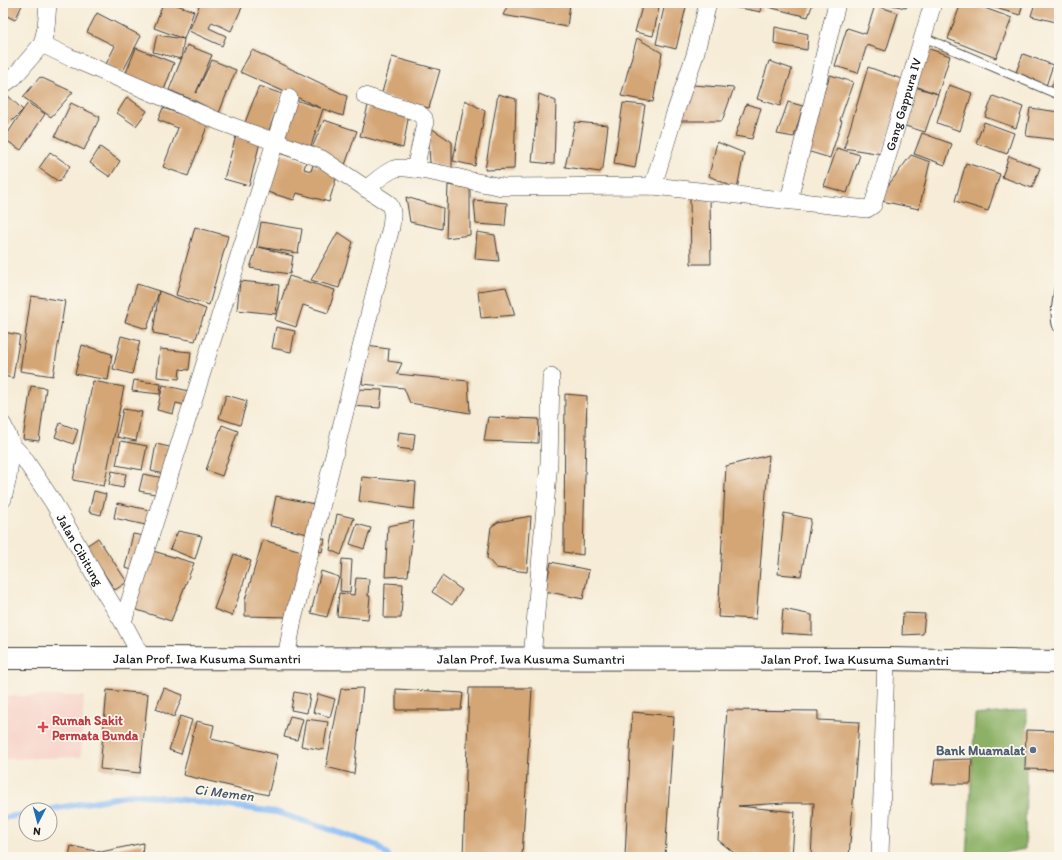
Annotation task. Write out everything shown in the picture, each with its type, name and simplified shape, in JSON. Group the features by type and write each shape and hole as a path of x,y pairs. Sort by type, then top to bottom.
{"main road":[{"name":"Jalan Prof. Iwa Kusuma Sumantri","path":"3,658 886,659 1059,662"}],"street":[{"path":"3,85 14,77 42,44 46,28 48,3"},
{"path":"653,186 674,116 695,55 708,3"},
{"path":"366,189 395,169 401,168 415,169 482,184 504,187 653,186 789,200 837,3"},
{"name":"Gang Gappura IV","path":"789,200 861,209 867,209 873,205 933,3"},
{"path":"42,44 218,121 322,159 388,203 391,207 392,218 293,620 286,658"},
{"path":"365,96 417,112 424,118 425,124 415,169"},
{"path":"123,622 289,98"},
{"path":"532,659 549,462 551,377"},
{"name":"Jalan Cibitung","path":"3,425 12,445 23,457 53,502 104,593 123,622 142,658"},
{"path":"3,499 8,477 12,445"},
{"path":"880,857 886,659"}],"lane":[{"path":"923,37 1059,95"},
{"path":"1059,286 1055,319 1059,330"}],"shaded area":[{"name":"Rumah Sakit Permata Bunda","path":"3,696 84,696 81,757 4,759 3,764"}],"green space":[{"path":"1027,710 1025,849 983,857 967,857 975,715"}],"building":[{"path":"3,3 23,3 15,20 3,14"},
{"path":"163,3 171,3 194,11 184,39 154,28"},
{"path":"191,3 244,3 231,31 212,22 209,28 226,36 222,46 189,31 199,6"},
{"path":"509,3 570,4 567,27 503,15"},
{"path":"643,3 660,3 653,36 635,32"},
{"path":"665,3 687,3 676,49 656,44"},
{"path":"719,3 762,3 761,12"},
{"path":"769,3 813,3 808,17 768,7"},
{"path":"881,3 908,3 906,8"},
{"path":"961,3 971,3 1012,18 996,58 948,39"},
{"path":"990,3 1023,3 1020,15 988,6"},
{"path":"1035,3 1052,3 1056,5 1056,22 1031,16"},
{"path":"875,5 898,13 886,51 867,45 858,73 835,66 847,28 866,34"},
{"path":"97,13 141,36 122,73 106,64 115,46 87,32"},
{"path":"775,27 808,34 807,50 774,44"},
{"path":"157,35 184,39 181,59 153,52"},
{"path":"637,38 662,53 653,102 621,96"},
{"path":"187,45 212,55 196,93 212,60 236,70 219,113 169,90"},
{"path":"136,48 174,63 164,90 125,75"},
{"path":"927,48 950,56 938,94 915,86"},
{"path":"252,50 347,96 343,116 323,109 310,149 278,138 292,99 321,108 240,72"},
{"path":"1023,54 1053,65 1046,86 1015,75"},
{"path":"392,57 440,70 429,108 381,96"},
{"path":"769,61 792,69 780,106 757,99"},
{"path":"868,67 907,81 882,154 844,148"},
{"path":"1059,70 1059,94 1050,90"},
{"path":"830,75 853,82 840,120 842,121 830,158 807,151 819,113 817,112"},
{"path":"40,77 73,92 51,117 23,97"},
{"path":"693,85 734,88 722,121 680,121"},
{"path":"949,85 972,93 960,131 937,123"},
{"path":"259,86 282,94 268,133 244,125"},
{"path":"915,87 938,94 925,132 902,125"},
{"path":"5,93 23,110 8,125 3,123 3,94"},
{"path":"498,94 516,99 514,169 485,170"},
{"path":"539,94 556,101 554,164 532,162"},
{"path":"993,96 1023,107 1016,128 985,117"},
{"path":"127,97 147,111 136,126 117,113"},
{"path":"465,100 485,111 475,166 453,161"},
{"path":"369,102 409,113 403,148 360,136"},
{"path":"788,102 803,106 794,137 777,134"},
{"path":"28,103 45,114 21,150 4,139"},
{"path":"71,103 100,117 84,150 55,136"},
{"path":"623,103 645,105 635,168 614,164"},
{"path":"746,104 761,108 752,139 735,136"},
{"path":"163,108 208,124 188,176 163,167 178,128 158,120"},
{"path":"1030,108 1059,112 1059,140 1026,136"},
{"path":"324,120 357,131 345,165 311,150"},
{"path":"575,122 608,125 603,168 600,172 565,167"},
{"path":"984,122 1014,133 1007,154 976,143"},
{"path":"428,126 452,142 452,168 430,163"},
{"path":"922,133 952,144 945,165 914,154"},
{"path":"236,136 260,142 249,186 224,179"},
{"path":"717,142 744,153 737,189 709,176"},
{"path":"100,147 120,161 110,177 90,163"},
{"path":"837,148 860,155 847,193 824,186"},
{"path":"50,152 70,166 59,182 39,168"},
{"path":"279,153 306,162 304,169 311,171 313,165 338,172 329,202 297,193 294,200 267,192"},
{"path":"911,155 930,162 919,209 877,200"},
{"path":"1009,156 1040,168 1032,188 1002,177"},
{"path":"966,163 1000,174 988,211 955,201"},
{"path":"448,185 470,188 470,235 446,238"},
{"path":"406,197 443,208 442,229 410,222"},
{"path":"690,197 710,197 711,264 691,264"},
{"path":"474,200 507,203 505,226 476,224"},
{"path":"261,222 302,229 298,253 259,247 293,256 290,274 250,268 257,246"},
{"path":"195,227 228,236 209,305 176,295"},
{"path":"338,232 353,242 339,288 311,280"},
{"path":"477,232 495,235 499,261 475,259"},
{"path":"289,276 335,290 328,313 303,305 296,327 275,320"},
{"path":"240,281 279,285 276,314 237,310"},
{"path":"137,284 159,291 147,329 125,322"},
{"path":"506,287 515,315 481,318 478,291"},
{"path":"159,291 206,309 195,341 153,333"},
{"path":"31,296 65,301 53,376 20,371"},
{"path":"276,327 295,331 291,352 272,348"},
{"path":"3,332 20,335 13,378 3,376"},
{"path":"121,336 140,341 132,374 113,369"},
{"path":"82,345 112,354 108,380 75,374"},
{"path":"366,346 389,349 388,361 402,363 397,374 468,381 470,413 410,403 404,388 362,384"},
{"path":"160,349 191,352 189,370 180,369 179,379 157,377"},
{"path":"134,380 161,384 160,394 132,391"},
{"path":"93,381 124,387 104,486 73,480"},
{"path":"163,385 193,392 189,406 176,403 173,414 157,410"},
{"path":"31,386 46,388 39,441 23,439"},
{"path":"357,389 382,390 380,408 352,406"},
{"path":"565,394 587,396 583,555 564,552"},
{"path":"226,395 247,401 240,425 219,418"},
{"path":"123,409 142,412 136,441 117,437"},
{"path":"488,417 539,419 538,443 484,441"},
{"path":"60,423 78,430 73,444 55,437"},
{"path":"222,425 238,431 222,476 206,470"},
{"path":"399,432 415,434 413,450 397,448"},
{"path":"121,441 147,446 142,470 116,465"},
{"path":"156,444 174,448 168,475 151,471"},
{"path":"769,455 756,619 718,617 726,466"},
{"path":"112,471 126,474 123,488 109,485"},
{"path":"143,474 164,478 160,495 139,491"},
{"path":"362,477 416,482 414,509 359,501"},
{"path":"94,491 106,494 101,515 89,512"},
{"path":"276,496 314,504 308,534 270,526"},
{"path":"117,503 153,511 150,526 114,518"},
{"path":"784,513 811,519 801,576 778,574"},
{"path":"337,514 354,518 341,555 330,550"},
{"path":"531,516 527,572 496,568 487,558 491,527 498,522"},
{"path":"414,521 408,576 385,577 388,526"},
{"path":"357,524 371,528 364,549 350,544"},
{"path":"178,531 202,536 195,559 170,549"},
{"path":"133,534 144,536 136,571 125,568"},
{"path":"316,536 325,539 322,552 312,550"},
{"path":"98,538 127,582 115,590 86,546"},
{"path":"263,540 305,552 290,617 245,616 245,600"},
{"path":"153,551 194,563 171,621 131,608"},
{"path":"234,554 251,561 232,616 214,609"},
{"path":"342,559 352,560 350,592 340,591"},
{"path":"551,562 589,570 583,599 545,591"},
{"path":"321,571 339,577 327,617 311,613"},
{"path":"442,576 462,590 452,605 432,592"},
{"path":"356,578 369,579 368,596 370,596 368,619 337,616 339,593 354,595"},
{"path":"385,583 403,584 401,618 384,618"},
{"path":"783,609 812,615 812,635 781,633"},
{"path":"903,613 925,614 923,634 902,635"},
{"path":"164,688 183,695 174,717 156,709"},
{"path":"363,688 354,774 326,767 341,689"},
{"path":"469,688 532,688 522,857 463,857"},
{"path":"396,689 463,693 461,710 396,710"},
{"path":"107,690 148,694 140,773 100,769"},
{"path":"294,692 310,695 307,713 291,710"},
{"path":"318,694 335,699 330,717 313,712"},
{"path":"727,710 818,711 818,720 859,722 849,857 811,857 814,803 738,806 795,812 792,857 739,857 718,840"},
{"path":"632,712 674,716 665,857 625,857"},
{"path":"180,716 192,720 181,754 169,750"},
{"path":"290,716 303,719 297,740 284,737"},
{"path":"306,719 328,722 323,750 301,746"},
{"path":"196,721 214,725 211,739 278,755 268,795 183,775"},
{"path":"1026,730 1059,731 1059,770 1025,769"},
{"path":"972,759 971,784 932,784 935,760"},
{"path":"143,843 142,857 69,857 71,846 101,852"}],"waterway":[{"name":"Ci Memen","path":"58,808 136,794 276,812 376,845 389,857"},
{"name":"Ci Memen","path":"3,818 18,815"}],"place":[{"name":"Rumah Sakit Permata Bunda","path":"43,727"},
{"name":"Bank Muamalat","path":"1033,750"}]}
